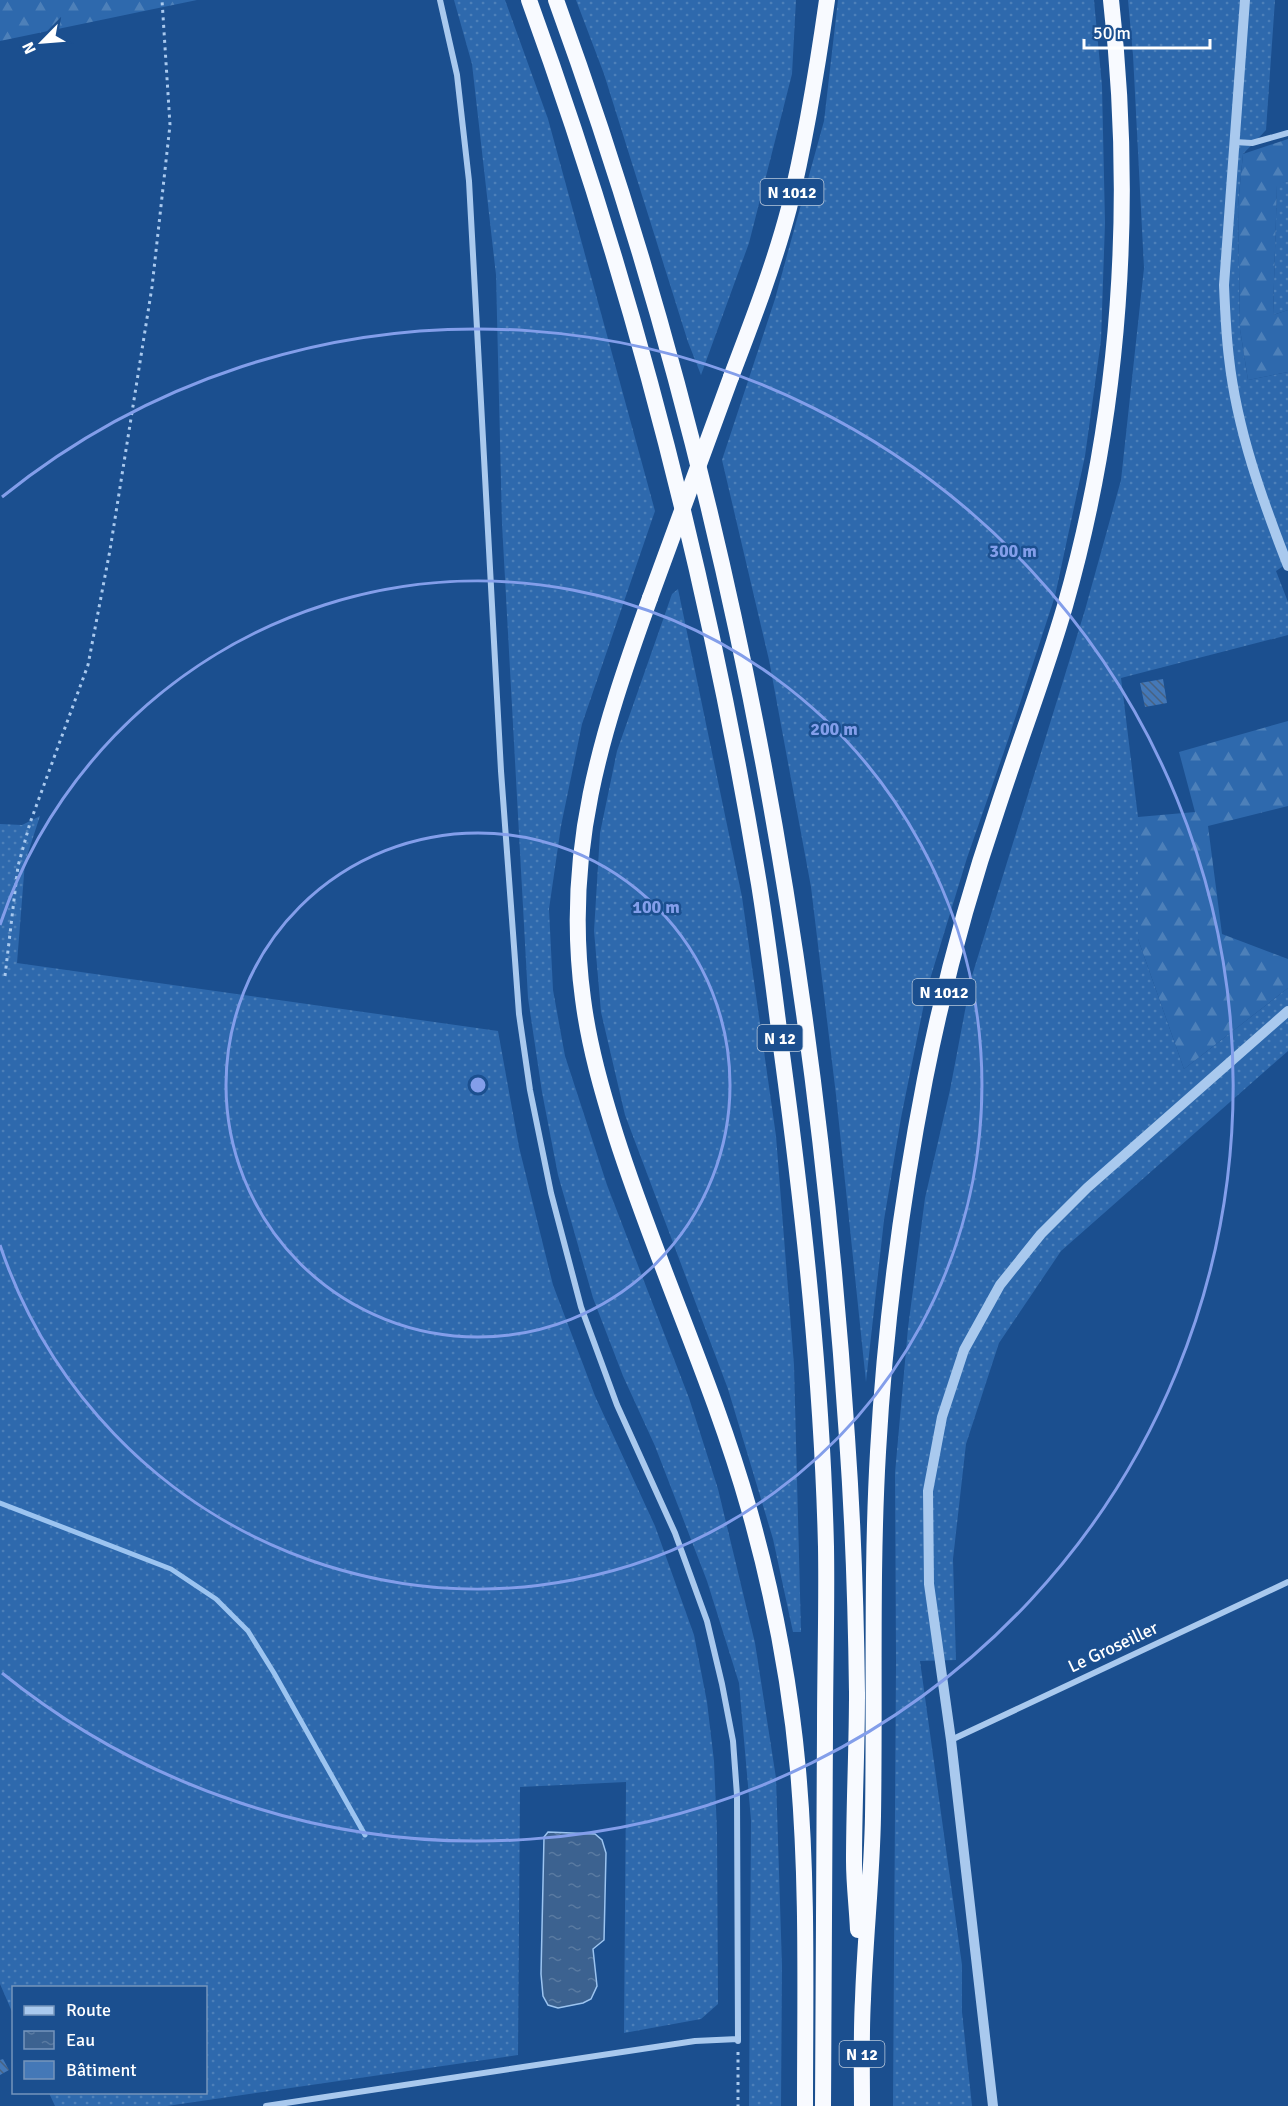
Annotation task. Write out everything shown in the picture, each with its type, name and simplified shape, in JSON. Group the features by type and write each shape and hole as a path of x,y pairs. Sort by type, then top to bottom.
{"highway":[{"name":"N 12","path":"529,0 570,117 616,264 672,469 734,742 763,913 792,1130 808,1279 825,1536 823,2106"},
{"name":"N 12","path":"556,0 634,238 688,428 741,653 785,887 819,1124 847,1435 854,1551 857,1696 854,1866 863,2003 862,2106"},
{"name":"N 1012","path":"805,2106 805,1930 801,1817 790,1704 771,1599 737,1470 616,1136 600,1083 583,999 577,900 587,810 610,713 770,268 788,210 814,87 827,0"},
{"name":"N 1012","path":"863,2003 872,1834 874,1560 878,1455 891,1285 902,1207 926,1076 954,954 976,875 1066,602 1099,459 1114,350 1122,220 1118,65 1111,0"}],"street":[{"path":"266,2106 695,2041 738,2040 737,1795 733,1741 722,1684 707,1621 675,1533 617,1406 580,1307 551,1193 530,1090 520,1025 501,771 469,181 457,75 440,0"},
{"path":"1245,0 1224,285 1229,360 1244,438 1269,517 1288,566"},
{"path":"1233,142 1252,143 1288,133"},
{"path":"993,2106 951,1740 929,1584 928,1491 942,1417 964,1350 1000,1285 1041,1234 1087,1188 1288,1011"},
{"name":"Le Groseiller","path":"951,1740 1288,1582"}],"path":[{"path":"5,976 18,866 30,823 88,665 110,550 148,310 170,125 162,0"},
{"path":"738,2040 738,2106"}],"green space":[{"path":"0,0 197,0 0,41"},
{"path":"454,0 505,0 548,119 655,511 582,724 561,826 549,909 553,990 565,1056 607,1185 689,1398 718,1489 755,1643 776,1778 782,1966 781,2106 749,2106 751,1820 739,1683 707,1581 655,1446 623,1376 593,1298 558,1175 542,1092 528,998 502,524 496,275 472,64"},
{"path":"576,0 796,0 792,74 749,243 701,375 688,342 604,74"},
{"path":"838,0 1094,0 1102,86 1105,223 1101,340 1085,456 1055,596 967,858 927,989 901,1118 884,1220 866,1382 836,1095 811,887 769,660 722,460 775,299 824,121"},
{"path":"1128,0 1275,0 1266,130 1243,154 1238,206 1240,329 1248,380 1288,372 1288,563 1276,571 1288,602 1288,635 1121,678 1138,817 1138,939 1184,1069 1288,988 1288,1051 1061,1251 999,1343 966,1444 953,1559 956,1660 920,1661 962,1965 962,2012 972,2106 893,2106 895,1473 908,1328 925,1198 950,1090 971,979 1085,610 1121,480 1144,268"},
{"path":"1288,139 1288,181 1277,185 1273,315 1288,310 1288,372 1248,380 1240,329 1238,206 1243,154"},
{"path":"1288,181 1288,310 1273,315 1277,184"},
{"path":"678,589 742,897 776,1136 794,1365 801,1632 793,1632 773,1539 728,1389 625,1115 601,1012 594,931 600,833 617,751 672,594"},
{"path":"1288,721 1288,806 1208,826 1222,934 1288,959 1288,988 1184,1069 1138,939 1138,817 1195,812 1179,752"},
{"path":"40,816 25,862 17,963 498,1031 519,1147 553,1285 595,1396 655,1526 694,1635 707,1702 714,1761 717,1831 718,2004 701,2019 624,2033 626,1782 520,1787 518,2055 167,2106 55,2106 49,2094 207,2094 207,1986 12,1986 12,2012 0,1984 0,824 22,825"}],"water":[{"path":"548,1832 595,1834 602,1840 606,1853 604,1940 593,1949 597,1986 591,1999 558,2008 548,2005 543,1996 541,1974 544,1837"}],"building":[{"path":"1163,679 1167,703 1145,707 1140,683"},
{"path":"3,2059 9,2070 0,2075 0,2060"}],"waterway":[{"path":"0,1503 171,1569 216,1599 248,1631 365,1835"}]}
